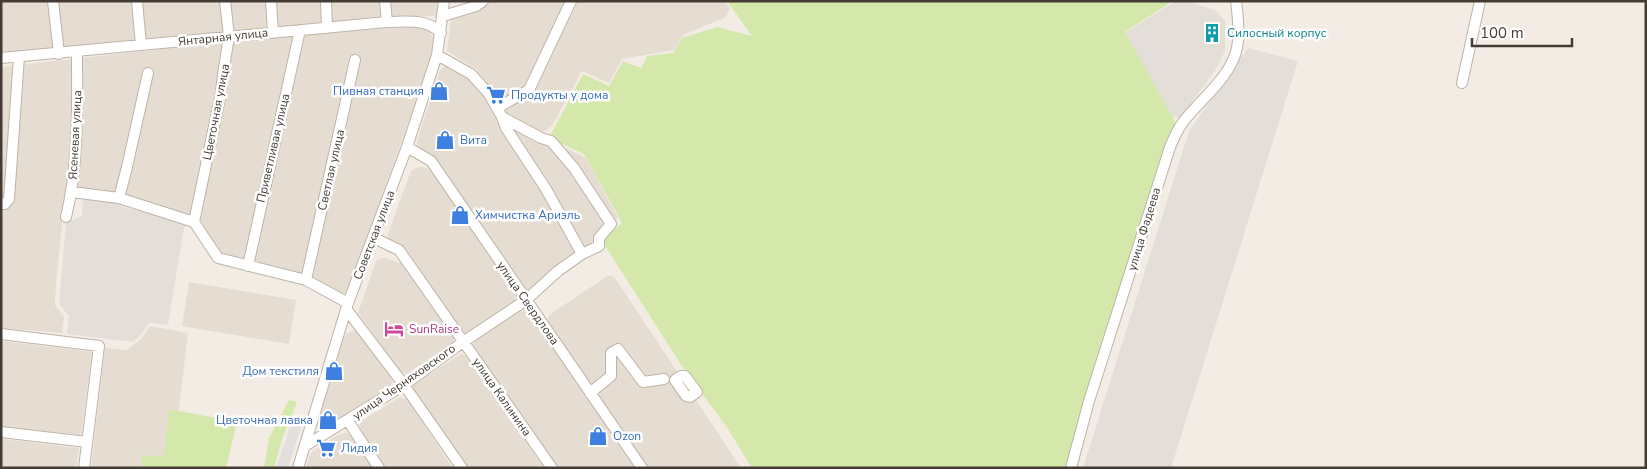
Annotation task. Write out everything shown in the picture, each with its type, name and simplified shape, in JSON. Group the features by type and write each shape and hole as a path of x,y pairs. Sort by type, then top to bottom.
{"street":[{"path":"53,1 59,54"},
{"path":"137,1 141,45"},
{"name":"Цветочная улица","path":"194,222 220,98 229,36 225,1"},
{"path":"271,1 273,32"},
{"path":"326,1 327,28"},
{"path":"385,1 387,22"},
{"name":"Советская улица","path":"298,468 348,306 407,147 437,54 444,1"},
{"path":"443,16 476,6 483,1"},
{"path":"499,112 529,90 571,1"},
{"path":"1462,83 1480,1"},
{"name":"улица Фадеева","path":"1071,468 1089,401 1170,146 1182,123 1207,96 1230,65 1237,48 1236,3"},
{"name":"Янтарная улица","path":"1,58 19,58 387,22 426,22 435,27 441,34"},
{"name":"Приветливая улица","path":"248,266 300,30"},
{"name":"Ясеневая улица","path":"66,217 72,192 77,52"},
{"path":"437,54 471,74 489,94 506,128 546,189 582,254"},
{"path":"1,204 5,204 9,199 19,58"},
{"name":"Светлая улица","path":"306,280 355,60"},
{"path":"118,198 128,167 148,73"},
{"name":"улица Черняховского","path":"305,446 404,385 463,342 526,300 558,271 582,254 599,246 599,238 611,224 574,168 551,142 541,138 499,112"},
{"name":"улица Свердлова","path":"407,147 431,161 642,468"},
{"path":"72,192 118,198 194,222 218,258 306,280 348,306 462,468"},
{"name":"улица Калинина","path":"374,238 400,250 552,468"},
{"path":"1,334 99,346 84,468"},
{"path":"590,392 611,376 610,353 618,349 643,382 664,379"},
{"path":"348,421 379,468"},
{"path":"1,432 87,442"}],"shaded area":[{"path":"1,1 442,1 441,15 1,54"},
{"path":"493,1 566,1 526,86 503,99 500,99 476,69 447,51 451,19 454,15"},
{"path":"573,1 725,1 730,8 726,17 683,35 674,50 622,59 609,83 582,71 552,126 544,131 538,131 506,113 504,108 531,91"},
{"path":"1176,1 1189,1 1216,11 1225,21 1225,51 1215,71 1180,118 1169,116 1123,34"},
{"path":"411,27 425,29 435,40 430,64 347,293 341,293 317,280 301,275 221,257 200,219 192,215 75,195 63,215 56,283 55,305 64,317 62,333 1,328 1,67 216,43 229,39"},
{"path":"1248,48 1298,61 1171,468 1083,468 1189,131"},
{"path":"446,66 472,80 482,93 494,115 506,125 538,143 568,149 586,158 618,218 596,236 596,242 530,291 522,288 438,161 417,144 440,70"},
{"path":"418,167 424,167 431,171 517,294 515,300 467,334 462,333 407,251 388,238 411,171"},
{"path":"83,199 117,202 122,207 187,221 183,233 168,325 149,323 133,342 67,334 69,316 59,304 66,222 82,216"},
{"path":"383,258 403,264 455,338 453,342 407,374 401,372 358,313 376,261"},
{"path":"611,275 615,278 741,468 646,468 549,323 548,318 549,315"},
{"path":"189,282 296,300 289,344 182,326"},
{"path":"522,309 529,311 637,468 558,468 473,346 475,340"},
{"path":"150,326 188,333 172,468 91,468 105,348 127,350 142,338"},
{"path":"356,330 391,374 392,383 390,387 322,431 316,425 316,419 343,339 346,334"},
{"path":"1,341 92,352 81,435 1,426"},
{"path":"461,354 465,355 544,468 468,468 412,387"},
{"path":"400,397 407,400 453,468 384,468 360,432 359,424"},
{"path":"294,415 303,420 288,468 276,468"},
{"path":"349,433 352,436 374,468 306,468 312,452 336,436"},
{"path":"1,439 79,448 76,468 1,468"}],"green space":[{"path":"727,1 1173,1 1125,32 1177,125 1066,468 752,468 728,429 680,363 602,241 622,223 584,154 549,138 583,74 609,86 623,61 641,68 647,56 673,53 682,38 717,27 752,36"},
{"path":"289,400 297,402 282,440 274,468 264,468 269,438"},
{"path":"169,409 237,422 226,468 143,468 141,455 164,457"}],"place":[{"name":"Силосный корпус","path":"1212,33"},
{"name":"Пивная станция","path":"439,91"},
{"name":"Продукты у дома","path":"496,95"},
{"name":"Вита","path":"445,140"},
{"name":"Химчистка Ариэль","path":"460,215"},
{"name":"SunRaise","path":"394,329"},
{"name":"Дом текстиля","path":"334,371"},
{"name":"Цветочная лавка","path":"328,420"},
{"name":"Ozon","path":"598,436"},
{"name":"Лидия","path":"326,448"}]}
